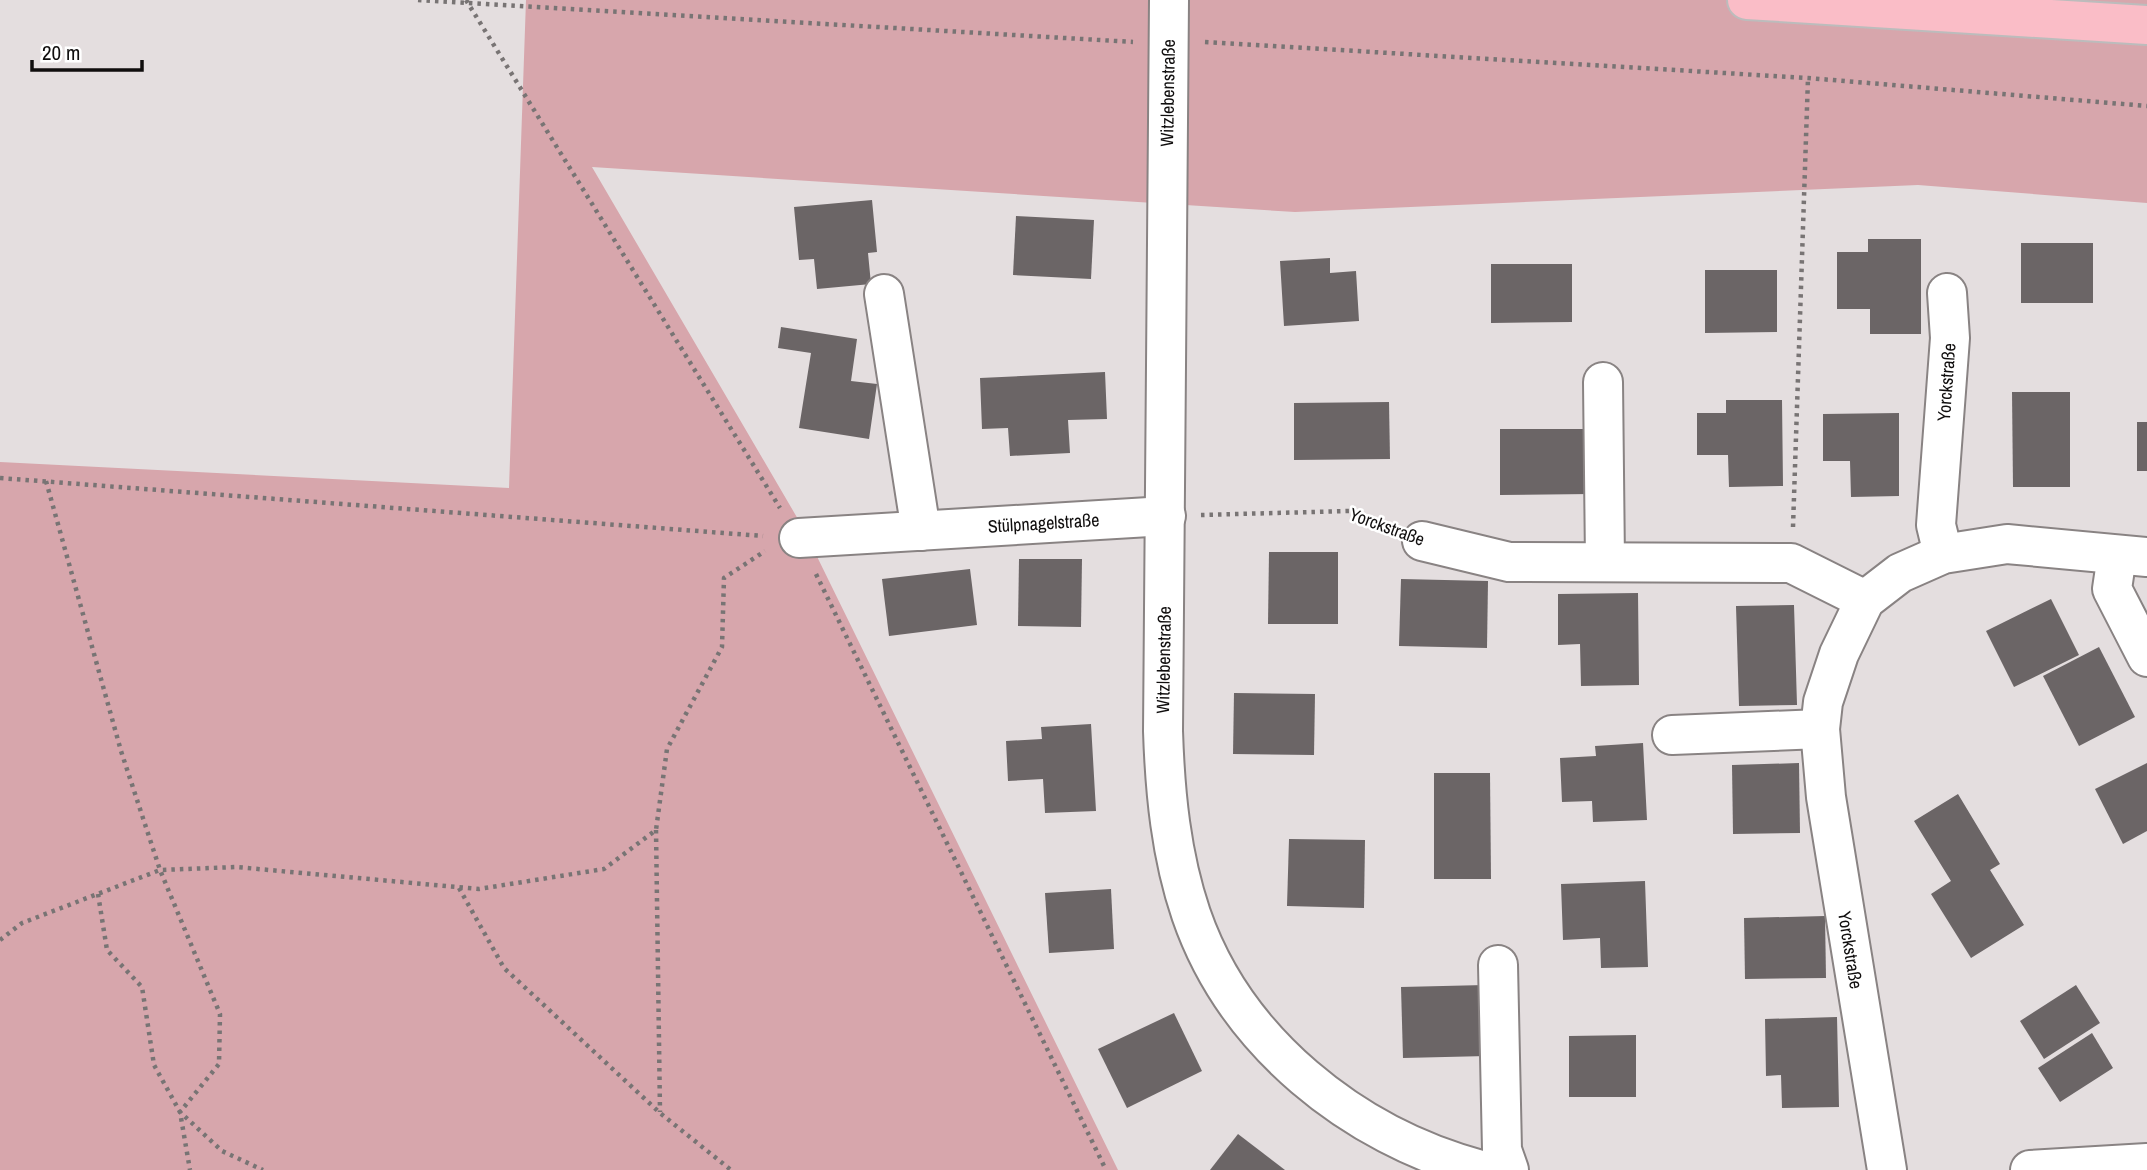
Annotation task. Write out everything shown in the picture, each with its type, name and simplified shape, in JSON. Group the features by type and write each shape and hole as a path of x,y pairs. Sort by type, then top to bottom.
{"main road":[{"path":"1748,0 2147,25"}],"street":[{"name":"Witzlebenstraße","path":"1169,0 1165,794 1177,860 1191,915 1214,964 1248,1017 1275,1050 1312,1087 1359,1118 1456,1163 1481,1170"},
{"name":"Yorckstraße","path":"1943,554 1936,525 1950,338 1947,293"},
{"path":"884,294 921,531"},
{"path":"1603,382 1605,562"},
{"name":"Stülpnagelstraße","path":"792,538 1166,516"},
{"name":"Yorckstraße","path":"1422,541 1509,562 1791,563 1865,600"},
{"name":"Yorckstraße","path":"1887,1170 1828,810 1820,729 1823,702 1839,654 1865,600 1900,573 1943,554 2007,544 2132,556"},
{"path":"2132,556 2112,589 2147,657"},
{"path":"1672,734 1820,729"},
{"path":"1498,965 1502,1150 1509,1170"},
{"path":"2029,1170 2147,1163"}],"path":[{"path":"418,0 1084,40 1232,42 1808,78 2147,106"},
{"path":"466,2 792,538 1106,1170"},
{"path":"1791,563 1808,78"},
{"path":"0,478 792,538"},
{"path":"46,481 121,751 160,870 220,1014 219,1064 180,1112 191,1170"},
{"name":"Yorckstraße","path":"1166,516 1349,511 1422,541"},
{"path":"660,1113 656,830 667,749 722,647 724,578 792,538"},
{"path":"0,940 22,923 160,870 236,867 479,889 604,869 656,830"},
{"path":"458,887 504,968 660,1113 731,1170"},
{"path":"98,894 107,950 142,987 154,1065 180,1112 222,1151 262,1170"}],"shaded area":[{"path":"526,0 2147,0 2147,203 1918,185 1295,212 592,167 802,526 1118,1170 0,1170 0,462 509,488"}],"building":[{"path":"872,200 877,252 868,253 871,284 817,289 814,259 799,260 794,207"},
{"path":"1016,216 1094,220 1091,279 1013,275"},
{"path":"1868,239 1921,239 1921,334 1870,334 1870,309 1837,309 1837,252 1868,252"},
{"path":"2021,243 2093,243 2093,303 2021,303"},
{"path":"1330,258 1330,273 1356,271 1359,321 1284,326 1280,261"},
{"path":"1491,264 1572,264 1572,322 1491,323"},
{"path":"1705,270 1777,270 1777,332 1705,333"},
{"path":"781,327 857,339 851,381 877,384 869,439 799,428 811,353 778,348"},
{"path":"1105,372 1107,419 1068,420 1070,453 1010,456 1008,428 982,429 980,378"},
{"path":"2012,392 2070,392 2070,487 2013,487"},
{"path":"1726,400 1782,400 1783,486 1729,487 1728,455 1697,455 1697,413 1726,413"},
{"path":"1389,402 1390,459 1294,460 1294,403"},
{"path":"1899,413 1899,496 1851,497 1850,461 1823,461 1823,414"},
{"path":"2137,422 2147,422 2147,471 2137,471"},
{"path":"1500,429 1590,429 1591,494 1500,495"},
{"path":"1269,552 1338,552 1338,624 1268,624"},
{"path":"1019,559 1082,559 1081,627 1018,626"},
{"path":"970,569 977,625 889,636 882,579"},
{"path":"1401,579 1488,581 1487,648 1399,646"},
{"path":"1638,593 1639,685 1581,686 1580,644 1558,645 1558,594"},
{"path":"2051,599 2079,655 2014,687 1986,631"},
{"path":"1794,605 1797,705 1739,706 1736,606"},
{"path":"2099,647 2135,717 2079,746 2043,676"},
{"path":"1234,693 1315,694 1314,755 1233,754"},
{"path":"1091,724 1096,811 1045,813 1043,779 1008,781 1006,741 1042,739 1041,727"},
{"path":"1643,743 1647,820 1593,822 1592,801 1562,802 1560,758 1596,756 1595,746"},
{"path":"1799,763 1800,833 1733,834 1732,765"},
{"path":"2147,763 2147,831 2123,844 2095,789"},
{"path":"1434,773 1490,773 1491,879 1434,879"},
{"path":"1958,794 2000,864 1990,870 2024,925 1971,958 1931,894 1951,881 1914,821"},
{"path":"1289,839 1365,840 1364,908 1287,906"},
{"path":"1645,881 1648,967 1601,968 1600,938 1563,940 1561,884"},
{"path":"1111,889 1114,949 1049,953 1045,893"},
{"path":"1825,916 1826,978 1745,979 1744,918"},
{"path":"1485,985 1487,1056 1403,1058 1401,987"},
{"path":"2076,985 2100,1023 2044,1059 2020,1021"},
{"path":"1174,1013 1202,1071 1127,1108 1098,1049"},
{"path":"1837,1017 1839,1107 1782,1108 1781,1075 1766,1076 1765,1019"},
{"path":"2092,1033 2113,1068 2060,1102 2038,1068"},
{"path":"1636,1035 1636,1097 1569,1097 1569,1036"},
{"path":"1238,1134 1285,1170 1210,1170"}]}
